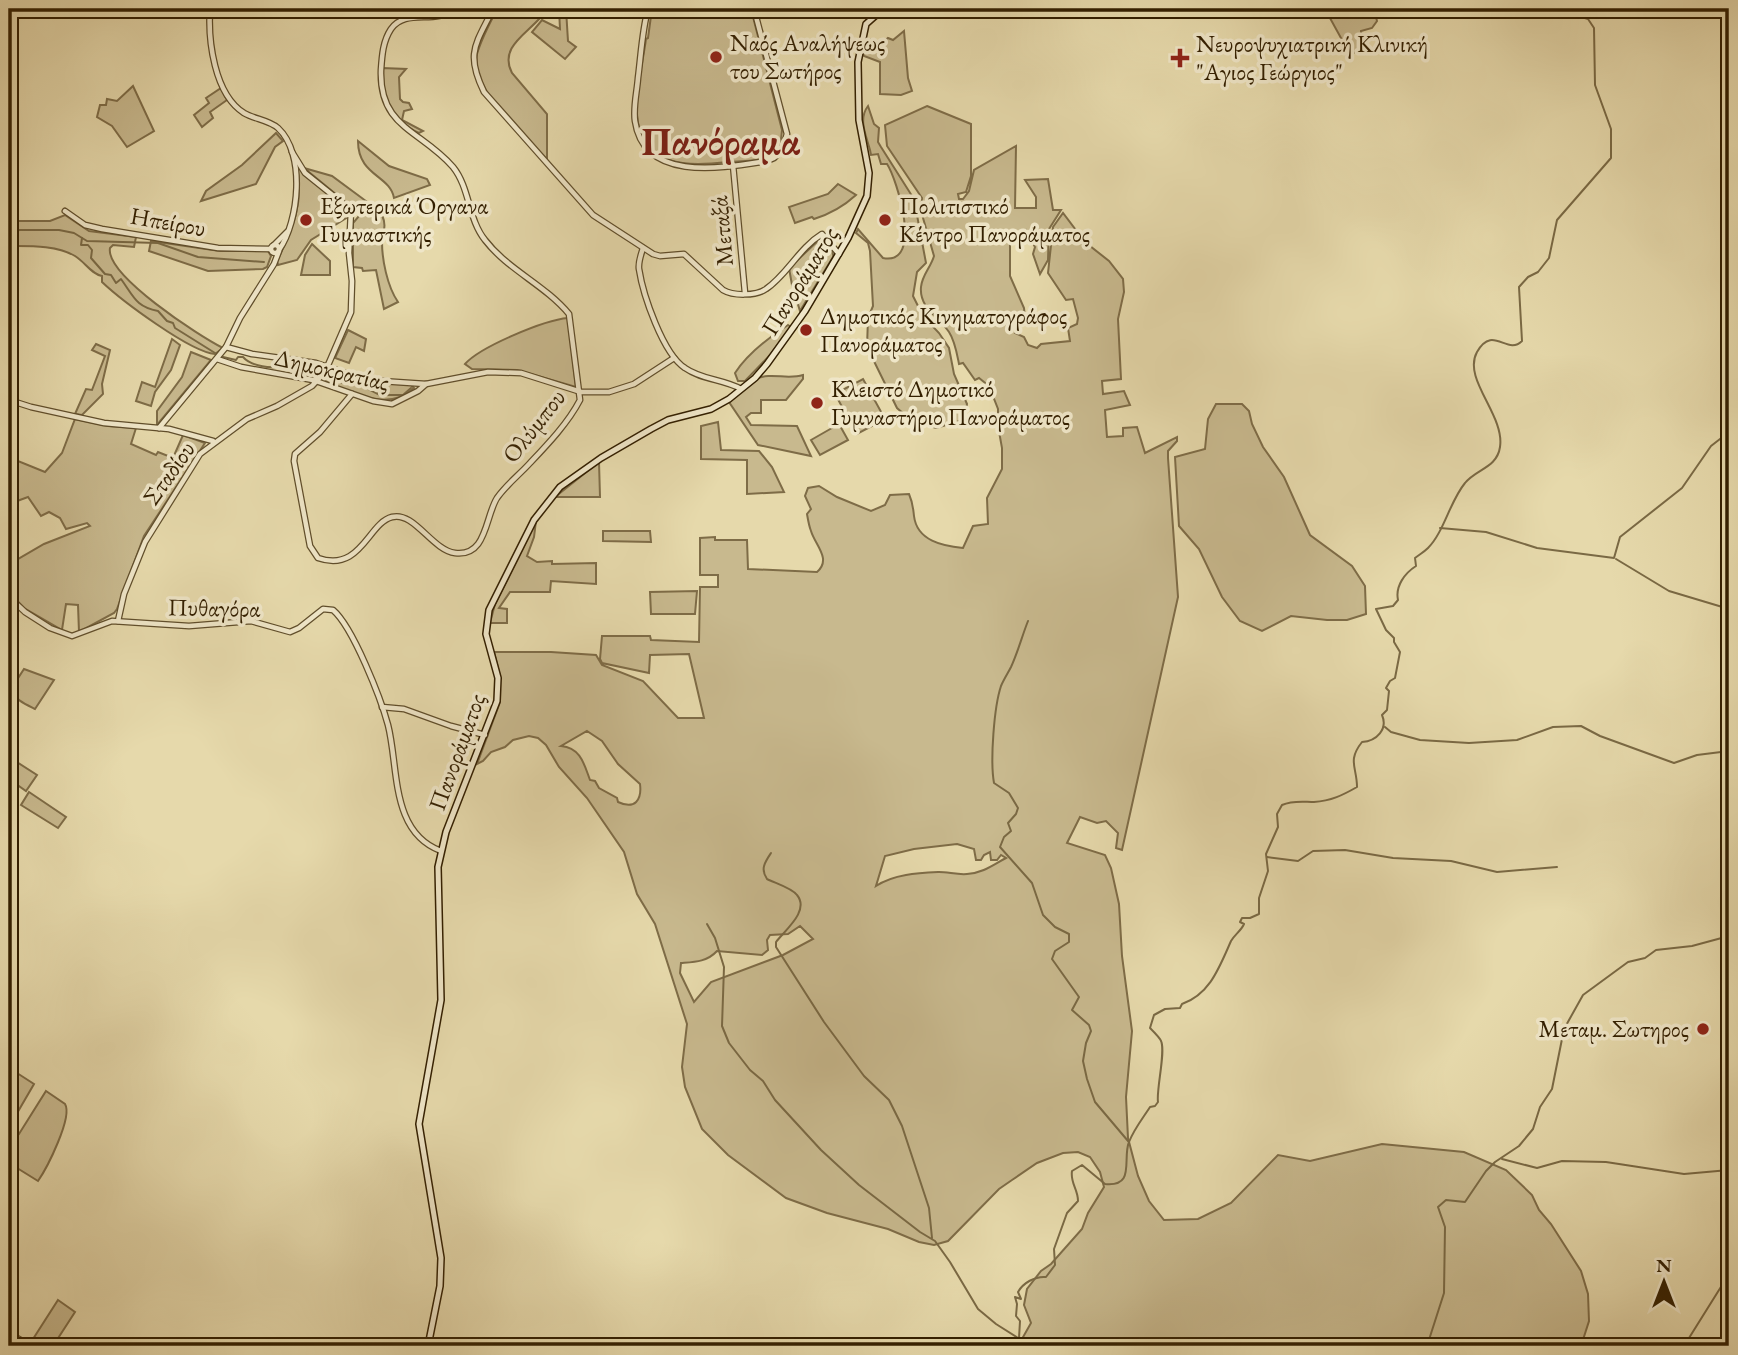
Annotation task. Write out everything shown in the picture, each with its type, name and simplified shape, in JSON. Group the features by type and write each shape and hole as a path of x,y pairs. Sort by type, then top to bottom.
{"main road":[{"name":"Πανοράματος","path":"428,1346 440,1286 442,1258 419,1124 441,1000 437,882 440,851 496,705 499,688 487,642 488,616 524,537 560,487 601,458 668,420 711,409 755,378 780,348 839,254 868,193 869,173 859,120 858,65 865,26 883,9"}],"street":[{"name":"Σταδίου","path":"118,621 130,576 149,533 196,459 214,441 247,419 271,409 316,381 326,366 351,312 351,211 307,174 277,127 242,112 229,95 214,65 210,9"},
{"name":"Ολύμπου","path":"352,394 320,432 295,454 294,469 306,536 318,558 333,561 345,558 365,544 385,520 396,516 406,518 444,550 463,553 472,549 482,538 498,496 570,416 580,401 581,392 569,313 485,240 457,172 393,116 385,105 381,84 383,48 392,28 403,18 436,17 454,9"},
{"path":"494,9 473,52 476,75 491,103 595,217 657,256 684,254 724,291 730,293 766,290 808,244 822,234 839,254"},
{"path":"648,9 635,112 636,127 643,143 659,158 677,166 733,165 772,160 781,152 786,140 782,111 754,9"},
{"path":"159,428 226,347 271,267 275,249 291,225 296,187 292,152"},
{"name":"Μεταξά","path":"733,165 745,293"},
{"name":"Ηπείρου","path":"65,211 85,225 102,229 218,248 275,249"},
{"path":"642,248 638,266 643,289 674,358 697,375 732,384 741,390"},
{"path":"226,347 326,366 366,380 426,384"},
{"name":"Δημοκρατίας","path":"217,359 245,368 316,381 392,404 426,384 478,372 504,371 525,374 581,392 605,393 634,384 674,358"},
{"path":"9,400 104,423 159,428 214,441"},
{"name":"Πυθαγόρα","path":"9,597 25,612 62,634 80,635 106,622 118,621 189,626 251,621 290,632 322,610 330,608 338,615 348,632 382,707"},
{"path":"106,622 121,605"},
{"path":"440,851 420,840 406,818 382,707 407,709 447,725 485,735"},
{"path":"9,1329 17,1338 31,1346"}],"shaded area":[{"path":"497,9 539,9 537,16 540,18 511,49 509,64 512,73 547,114 547,160 490,97 477,68 479,48"},
{"path":"559,9 566,9 568,41 576,47 565,59 532,32 542,20 560,29"},
{"path":"651,9 751,9 782,130 780,149 773,157 683,163 657,155 647,146 640,133 637,106 651,16 648,12"},
{"path":"1325,9 1374,9 1377,21 1372,28 1361,31 1362,48 1352,54 1347,49"},
{"path":"904,31 908,78 912,91 901,95 880,94 880,62 864,56 862,52 865,38 882,43 888,38 893,40"},
{"path":"382,68 406,69 399,77 400,99 409,103 412,109 404,111 402,120 423,131 419,133 409,128 388,107 383,94"},
{"path":"133,86 154,131 127,147 112,126 97,117 100,105 106,105 107,99 117,101"},
{"path":"221,88 227,100 210,112 213,118 202,127 194,115 209,103 206,98"},
{"path":"868,106 874,124 879,128 878,142 914,199 926,263 917,272 913,296 923,316 949,348 954,374 967,404 965,417 936,428 911,420 897,408 867,347 868,318 873,306 870,251 868,243 856,233 858,229 883,258 895,257 902,249 905,236 901,202 891,173 887,164 881,164 878,154 871,155 863,122"},
{"path":"927,106 971,124 971,176 966,192 958,194 959,199 963,199 969,191 974,170 1016,146 1015,208 1036,208 1036,197 1025,180 1048,179 1053,210 1061,210 1049,229 1048,260 1040,274 1033,254 1035,247 1026,230 1010,239 1010,276 1024,308 1025,318 1019,316 1015,333 1024,337 1028,345 1037,348 1041,344 1070,341 1068,328 1077,324 1073,299 1066,300 1048,273 1053,227 1063,213 1085,242 1109,261 1123,279 1124,292 1118,319 1121,379 1102,381 1103,394 1124,391 1130,405 1105,410 1107,437 1123,436 1123,428 1137,427 1145,453 1177,437 1177,441 1168,451 1168,458 1178,597 1122,850 1116,848 1118,833 1106,821 1097,823 1080,817 1067,843 1105,855 1111,868 1119,904 1122,956 1132,1031 1126,1097 1128,1138 1138,1176 1149,1201 1164,1220 1198,1219 1231,1203 1278,1155 1310,1161 1382,1144 1464,1152 1506,1170 1532,1195 1539,1210 1581,1271 1588,1294 1589,1321 1581,1346 1018,1346 1031,1323 1024,1305 1027,1289 1082,1229 1088,1213 1104,1187 1100,1172 1090,1157 1078,1152 1063,1153 1037,1163 999,1189 948,1241 934,1245 786,1198 728,1155 702,1129 685,1087 682,1067 687,1024 655,924 637,894 624,852 587,798 538,738 529,736 513,740 505,747 491,752 477,764 500,702 500,676 494,652 596,655 602,665 643,681 678,718 704,718 689,654 650,655 649,673 602,663 600,659 602,636 650,636 651,640 699,642 700,587 718,587 718,575 700,575 700,538 747,540 748,569 817,572 823,557 810,527 807,514 811,509 805,496 808,488 819,486 837,497 871,511 885,505 890,495 909,494 920,531 932,541 947,546 963,548 973,526 988,524 987,498 1002,469 998,409 989,386 979,378 975,380 963,363 959,364 951,336 923,301 921,287 934,256 921,211 922,198 887,146 885,125","holes":["587,731 602,741 618,764 640,784 640,795 633,804 618,802 617,798 599,788 595,781 590,780 577,753 561,746","957,844 974,849 976,860 981,860 990,852 991,860 997,860 1001,855 1006,858 973,873 915,874 890,879 876,886 885,856 914,849","800,926 813,939 783,955 711,982 694,1002 680,973 681,963 705,959 717,951 762,955 768,950 767,940 770,935 788,934"]},
{"path":"276,133 283,141 275,147 256,184 201,201 206,191 242,165"},
{"path":"358,141 389,166 427,179 430,185 394,198 387,184 363,161"},
{"path":"296,164 348,211 348,217 311,240 297,260 278,265 277,261 288,238 298,203"},
{"path":"304,168 332,176 371,207 354,209"},
{"path":"838,184 856,195 826,215 795,223 789,207 828,194"},
{"path":"376,212 382,215 383,219 384,264 398,302 384,309 376,270 363,271 362,268 353,267 353,223 359,216"},
{"path":"65,215 89,231 136,237 134,247 113,245 110,248 112,260 122,273 156,304 223,348 215,354 173,335 124,301 102,282 102,276 68,252 43,247 9,246 9,221 50,221"},
{"path":"820,239 830,246 833,257 800,311 789,268"},
{"path":"151,241 220,251 268,251 271,256 267,267 263,269 208,271 149,251"},
{"path":"312,244 330,261 330,275 301,275 305,255"},
{"path":"568,318 576,387 517,370 472,369 465,364 484,350 513,335"},
{"path":"788,325 791,327 770,355 745,381 738,381 735,373 746,359"},
{"path":"348,330 366,339 364,351 356,347 349,363 335,358"},
{"path":"172,339 180,345 171,370 155,392 151,406 136,401 142,382 155,387"},
{"path":"96,344 110,350 102,384 103,394 82,415 75,414 86,389 92,390 105,356 92,350"},
{"path":"191,352 211,360 157,425 157,411 182,377"},
{"path":"330,370 365,381 410,384 414,388 393,399 370,398 324,381 323,378"},
{"path":"803,375 803,379 786,400 761,400 761,413 751,413 746,417 751,425 797,426 811,456 758,445 729,402 756,379"},
{"path":"863,379 885,419 857,434 835,394"},
{"path":"1216,404 1242,404 1249,411 1263,447 1284,477 1310,535 1352,566 1365,586 1366,614 1347,620 1291,616 1262,631 1240,621 1222,597 1199,549 1179,526 1175,457 1205,449 1208,419"},
{"path":"75,419 108,426 136,428 131,444 156,455 158,452 173,458 183,435 205,443 144,536 117,609 79,632 78,605 66,604 62,630 24,608 9,592 9,564 44,544 90,526 87,523 66,529 60,518 49,512 41,516 28,497 9,504 9,456 15,454 12,464 15,466 18,461 45,472 62,453"},
{"path":"718,422 721,450 759,451 772,467 784,492 747,494 747,460 701,459 701,426"},
{"path":"839,424 848,440 820,455 811,440"},
{"path":"599,462 600,497 555,497"},
{"path":"536,521 527,556 537,562 552,561 552,564 596,563 596,584 551,581 550,592 510,592 499,608 507,609 507,623 490,623 495,604"},
{"path":"603,531 650,531 651,542 603,541"},
{"path":"697,591 695,614 651,614 650,592"},
{"path":"24,669 54,680 35,709 24,704 12,693 11,689"},
{"path":"9,757 37,775 26,791 9,779"},
{"path":"29,792 66,817 58,828 21,805"},
{"path":"17,1073 34,1084 9,1127 9,1086"},
{"path":"46,1091 65,1104 67,1111 58,1142 38,1181 9,1163 9,1128 19,1134"},
{"path":"58,1300 75,1312 53,1346 41,1346 33,1339"}],"waterway":[{"path":"1029,1346 1019,1338 1020,1321 1016,1316 1015,1297 1021,1299 1018,1292 1023,1286 1034,1279 1046,1277 1055,1265 1054,1249 1067,1213 1078,1201 1072,1171 1082,1165 1105,1184 1121,1181 1126,1170 1127,1149 1131,1137 1150,1107 1158,1102 1162,1046 1150,1028 1154,1015 1165,1009 1180,1008 1182,1004 1200,994 1207,987 1231,941 1243,926 1240,922 1242,918 1259,914 1259,898 1268,871 1266,854 1278,827 1277,814 1282,805 1326,800 1357,787 1355,754 1362,742 1377,737 1384,725 1382,715 1387,710 1389,691 1386,688 1395,678 1400,652 1376,609 1393,606 1398,600 1402,580 1416,566 1415,558 1434,541 1460,490 1470,478 1491,464 1498,454 1500,435 1475,374 1477,352 1489,341 1511,345 1522,341 1519,287 1528,277 1538,272 1549,258 1557,220 1611,158 1611,129 1595,85 1594,28 1588,19 1556,9"},
{"path":"9,233 12,239 19,230 59,230 74,233 87,241 158,243 198,257 264,262"},
{"path":"82,238 81,245 88,245 92,250 91,258 105,274 111,275 116,283 121,279 140,304 158,311 167,321 173,323 175,328 215,353"},
{"path":"223,357 236,360 243,357 249,362 266,367 314,370"},
{"path":"329,378 343,383 357,383 380,395 403,395 411,388"},
{"path":"1440,528 1486,532 1537,548 1614,558 1620,537 1682,488 1711,446 1729,432"},
{"path":"1616,559 1669,591 1729,609"},
{"path":"1028,621 1001,686 995,720 992,762 994,783 1009,793 1018,808 1008,823 1011,831 1004,837 1000,847 1032,883 1043,915 1055,927 1069,934 1069,942 1055,951 1052,959 1079,997 1072,1010 1089,1025 1091,1031 1083,1061 1095,1102 1128,1141"},
{"path":"1385,727 1391,732 1420,740 1469,743 1517,740 1553,727 1581,726 1600,736 1674,763 1697,755 1729,751"},
{"path":"1267,857 1298,861 1313,851 1345,850 1393,858 1451,861 1497,872 1557,867"},
{"path":"771,853 764,869 767,879 791,890 800,901 798,914 776,942 776,947 824,1022 864,1076 889,1100 902,1126 929,1208 932,1238"},
{"path":"707,924 715,938 724,967 722,1026 729,1043 750,1070 763,1081 775,1100 821,1150 859,1185 935,1241 978,1309 1018,1338"},
{"path":"1427,1346 1444,1293 1445,1227 1438,1207 1446,1200 1465,1202 1486,1171 1519,1146 1533,1129 1540,1107 1552,1089 1564,1029 1583,995 1628,962 1645,958 1656,950 1692,946 1729,936"},
{"path":"1502,1159 1537,1168 1562,1161 1606,1162 1684,1174 1729,1170"},
{"path":"1684,1346 1729,1274"}],"place":[{"name":"Ναός Αναλήψεως του Σωτήρος","path":"716,57"},
{"name":"Νευροψυχιατρική Κλινική \"Αγιος Γεώργιος\"","path":"1180,58"},
{"name":"Εξωτερικά Όργανα Γυμναστικής","path":"306,220"},
{"name":"Πολιτιστικό Κέντρο Πανοράματος","path":"885,220"},
{"name":"Δημοτικός Κινηματογράφος Πανοράματος","path":"806,330"},
{"name":"Κλειστό Δημοτικό Γυμναστήριο Πανοράματος","path":"817,403"},
{"name":"Μεταμ. Σωτηρος","path":"1703,1029"}],"district":[{"name":"Πανόραμα","path":"721,141"}]}
